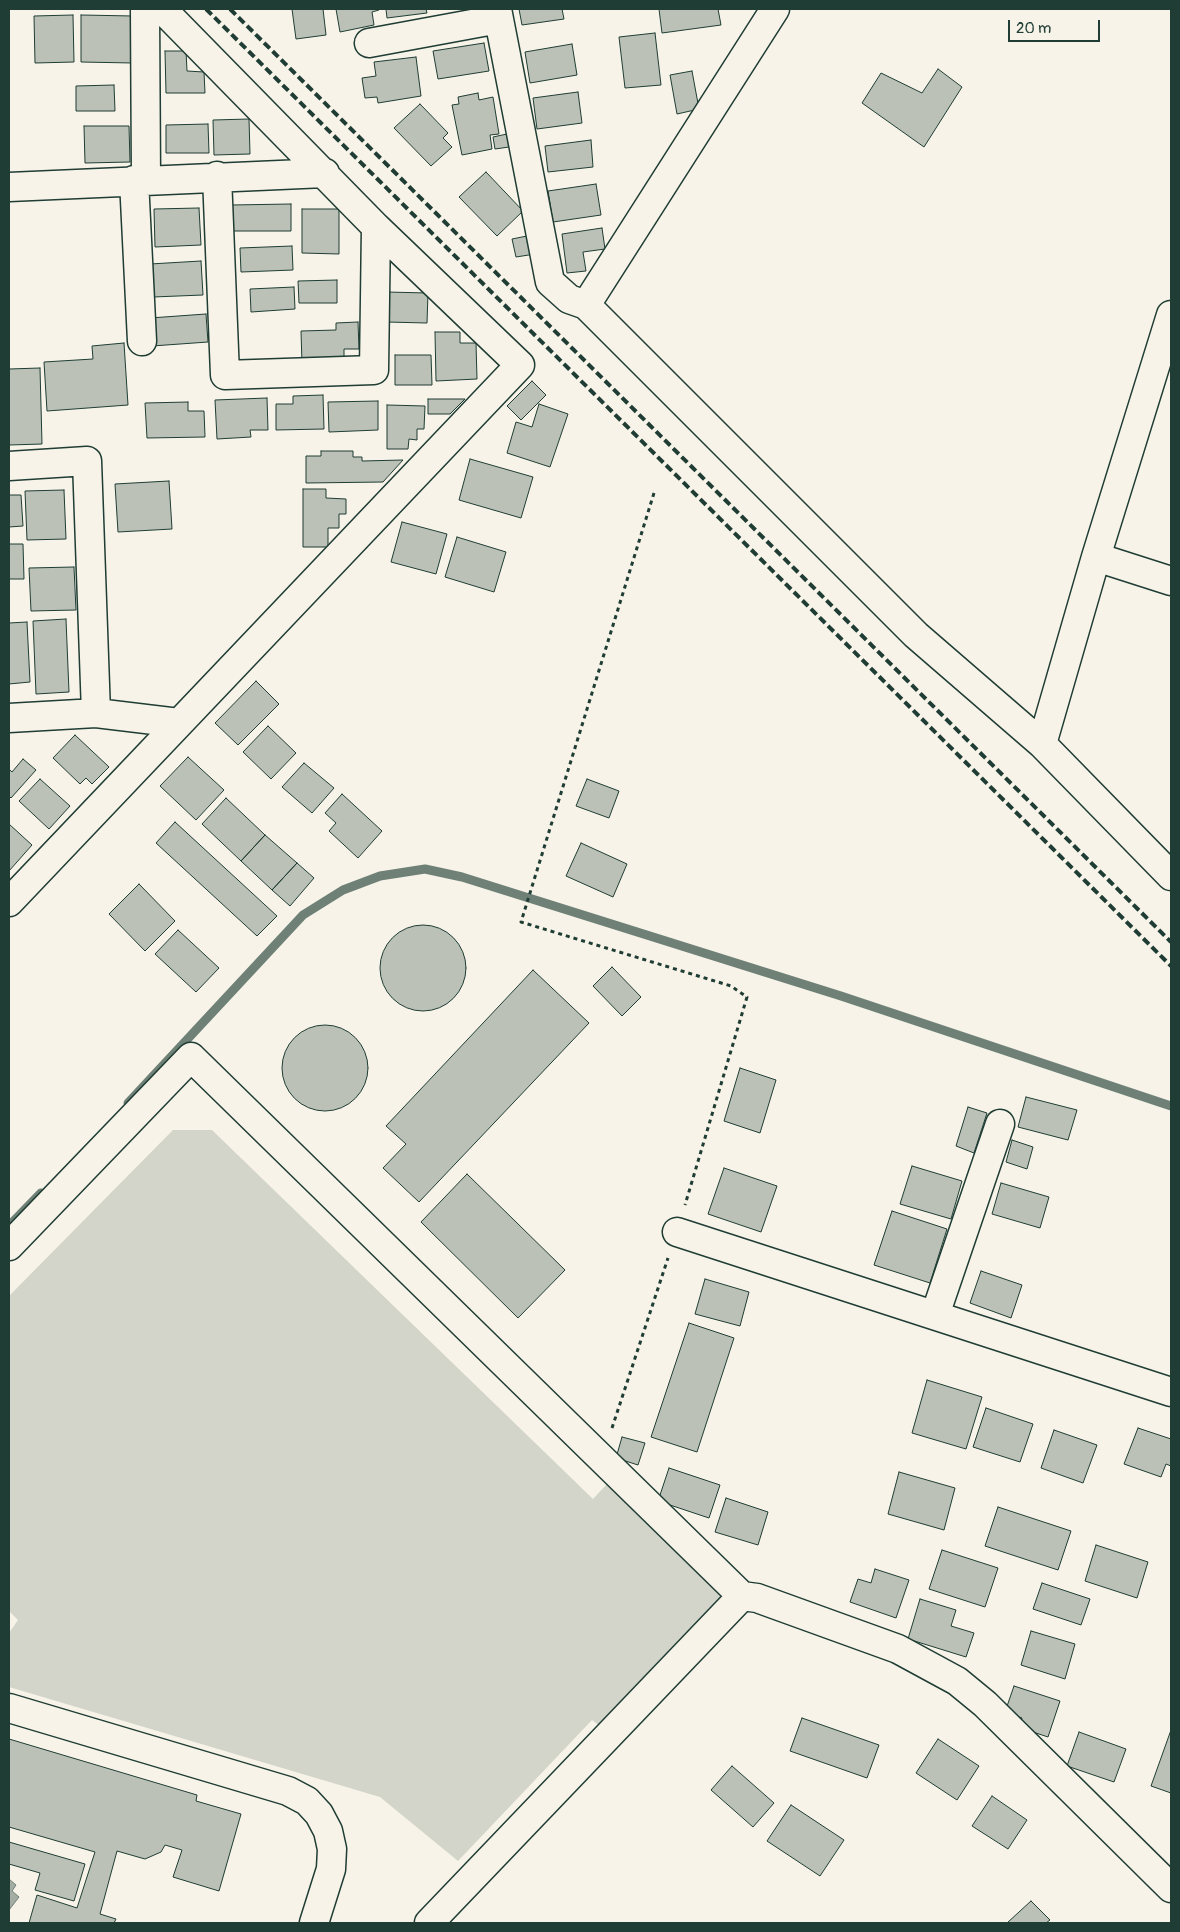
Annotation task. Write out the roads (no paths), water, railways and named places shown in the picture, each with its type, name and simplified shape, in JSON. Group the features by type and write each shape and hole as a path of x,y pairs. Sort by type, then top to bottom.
{"street":[{"path":"142,340 140,180 145,9"},
{"path":"9,902 520,365 376,227 162,9"},
{"path":"586,305 775,9"},
{"path":"369,44 498,14 550,282 568,299 586,305 916,635 1042,744 1171,876"},
{"path":"9,187 217,176 325,173"},
{"path":"217,176 225,375 374,370 376,227"},
{"path":"1042,744 1096,556 1171,315"},
{"path":"9,466 87,461 96,714"},
{"path":"1096,556 1171,581"},
{"path":"9,718 96,714 178,723"},
{"path":"9,1246 191,1057 742,1596 758,1598 898,1649 957,1681 985,1704 1171,1888"},
{"path":"936,1315 1000,1124"},
{"path":"677,1232 1171,1392"},
{"path":"429,1923 742,1596"},
{"path":"9,1708 288,1791 307,1801 319,1814 328,1831 332,1849 331,1869 314,1923"}],"waterway":[{"path":"128,1103 303,915 343,890 380,876 425,869 462,877 841,996 1171,1106"},
{"path":"9,1226 41,1193"}],"railway":[{"path":"206,9 1171,966"},
{"path":"230,9 1171,942"}]}
